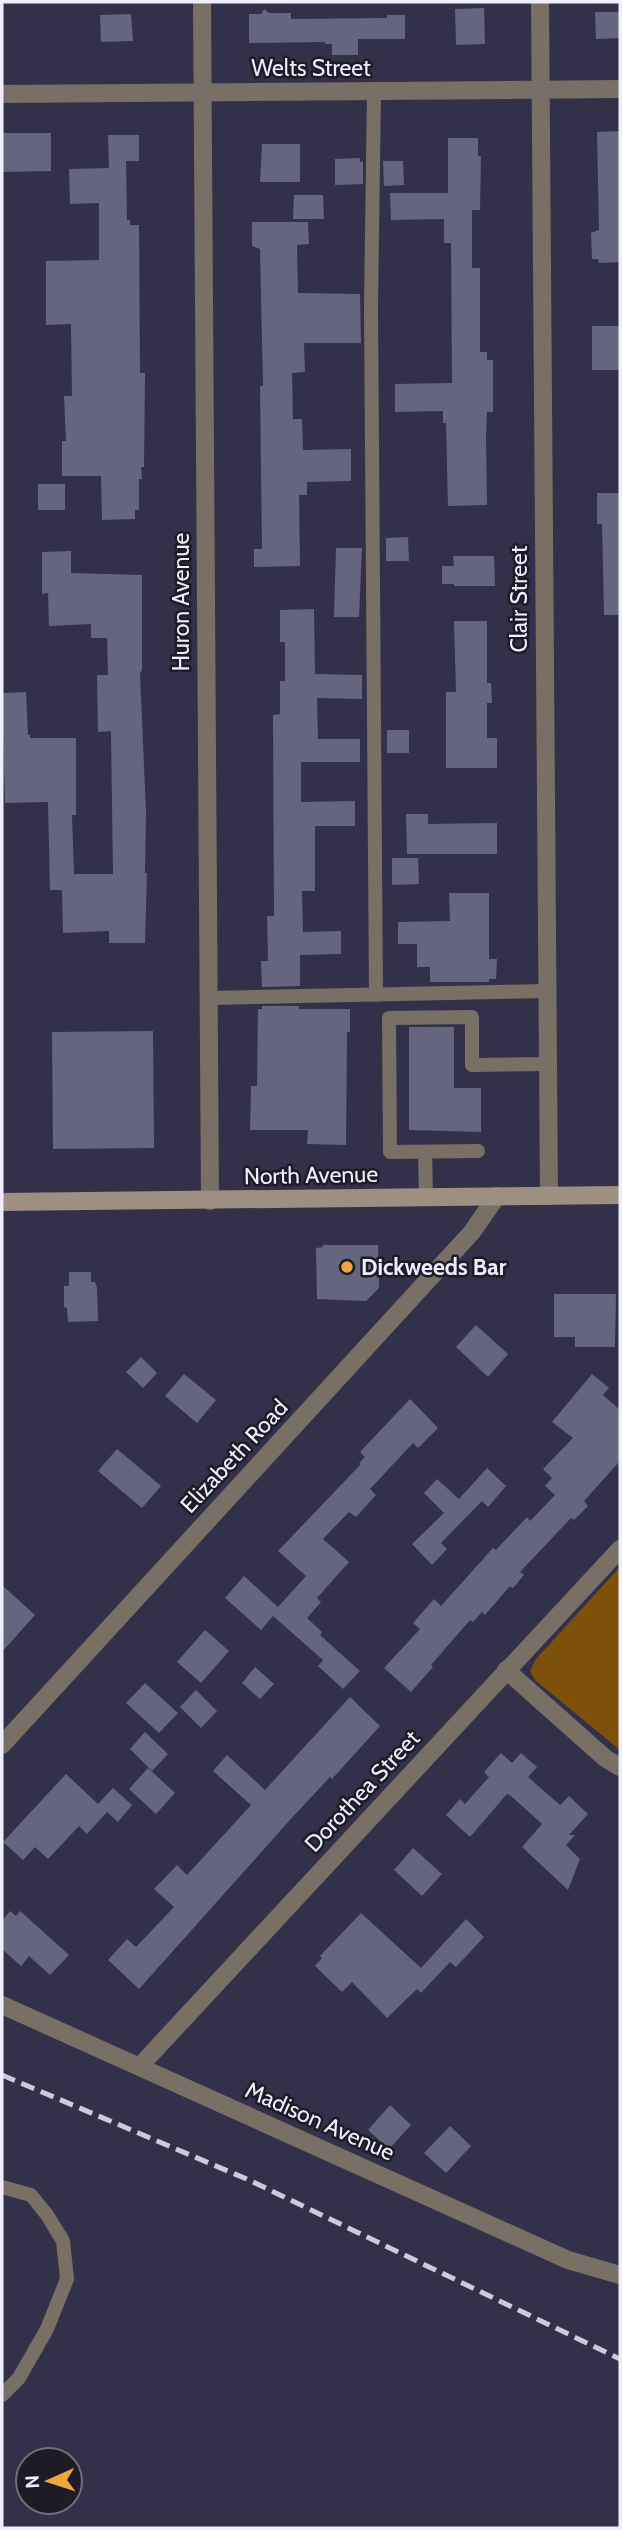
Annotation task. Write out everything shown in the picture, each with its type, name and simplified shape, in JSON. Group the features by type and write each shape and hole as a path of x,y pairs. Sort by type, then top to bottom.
{"main road":[{"name":"North Avenue","path":"2,1202 620,1195"}],"street":[{"name":"Huron Avenue","path":"202,2 210,1201"},
{"name":"Clair Street","path":"540,2 549,1196"},
{"name":"Welts Street","path":"2,94 620,89"},
{"name":"Elizabeth Road","path":"2,1745 473,1230 497,1196"},
{"name":"Dorothea Street","path":"140,2066 620,1549"},
{"path":"506,1670 605,1758 620,1767"},
{"name":"Madison Avenue","path":"2,2005 568,2260 620,2275"}],"lane":[{"path":"374,92 371,320 376,995"},
{"path":"208,998 546,991"},
{"path":"478,1151 390,1152 389,1018 472,1017 472,1065 547,1064"},
{"path":"425,1152 426,1198"},
{"path":"2,2187 31,2195 47,2215 63,2241 67,2279 47,2329 19,2378 2,2395"}],"shaded area":[{"path":"620,1567 620,1750 535,1680 530,1671 536,1659"}],"building":[{"path":"484,8 485,44 456,45 455,9"},
{"path":"264,9 269,13 291,13 291,19 387,18 387,15 405,15 405,39 358,39 358,55 332,55 332,44 325,42 249,43 249,14 261,14"},
{"path":"595,12 620,12 620,38 596,39"},
{"path":"131,14 133,41 101,42 100,15"},
{"path":"620,131 620,262 599,263 598,259 592,259 591,233 599,230 597,132"},
{"path":"2,133 51,133 51,171 2,172"},
{"path":"108,135 139,135 139,161 126,161 127,220 130,220 130,225 139,225 140,373 145,373 144,467 141,467 139,510 135,510 135,519 102,520 101,476 62,476 62,441 66,441 64,396 72,396 71,324 46,325 46,261 99,260 99,203 70,204 69,169 109,168"},
{"path":"448,138 478,138 478,156 481,156 480,210 472,210 472,268 480,268 480,352 487,352 487,360 493,360 493,412 487,412 486,436 487,505 448,506 446,423 443,423 443,411 395,412 395,384 452,383 451,243 444,243 444,219 391,220 390,193 448,193"},
{"path":"262,144 300,144 300,182 260,182"},
{"path":"360,158 360,162 363,161 363,184 335,185 335,159"},
{"path":"383,161 403,161 404,185 384,186"},
{"path":"294,195 323,195 324,219 293,219"},
{"path":"252,222 308,222 309,244 297,245 298,293 360,294 361,343 304,343 305,372 292,373 293,419 302,419 303,450 351,449 351,481 307,482 307,495 299,495 300,566 254,567 254,549 262,549 260,386 263,386 260,249 252,246"},
{"path":"592,326 620,326 620,370 592,370"},
{"path":"38,484 65,484 65,510 38,510"},
{"path":"597,493 620,493 620,615 604,615 602,524 597,524"},
{"path":"408,537 409,561 386,561 386,538"},
{"path":"336,548 362,548 359,617 334,617"},
{"path":"71,551 71,573 142,575 140,673 146,813 145,943 109,943 109,931 63,933 62,890 50,890 48,802 5,803 2,693 26,692 30,738 76,738 76,815 72,815 74,874 113,874 111,731 98,732 97,675 108,675 107,638 91,638 91,624 49,626 48,593 42,594 42,552"},
{"path":"453,556 494,556 495,586 442,584 442,566 454,566"},
{"path":"314,609 315,674 362,675 362,699 317,698 318,739 360,739 360,762 301,762 301,802 355,801 355,826 315,826 315,891 302,891 303,932 341,931 341,954 300,955 300,986 262,987 261,961 268,961 267,916 274,916 273,715 280,714 280,681 285,681 285,642 280,642 280,610"},
{"path":"454,621 487,621 487,683 491,683 492,703 487,703 487,738 497,738 497,768 446,768 446,692 456,692"},
{"path":"387,730 409,730 409,753 387,753"},
{"path":"406,814 428,814 428,824 497,823 497,854 407,854"},
{"path":"392,858 418,858 419,884 392,885"},
{"path":"449,893 489,893 489,959 497,959 496,979 489,979 489,982 430,982 430,967 417,967 417,944 398,944 398,922 450,921"},
{"path":"262,1006 350,1009 350,1032 347,1032 346,1145 307,1144 308,1130 250,1130 251,1086 257,1086 258,1009 262,1009"},
{"path":"409,1027 454,1027 454,1088 481,1088 481,1132 409,1130"},
{"path":"153,1031 154,1148 53,1149 52,1032"},
{"name":"Dickweeds Bar","path":"323,1245 378,1245 379,1288 366,1301 317,1299 316,1248"},
{"path":"69,1272 91,1272 91,1282 95,1282 97,1288 98,1321 68,1322 67,1308 64,1307 64,1286 69,1286"},
{"path":"554,1294 616,1294 615,1347 575,1347 575,1337 554,1337"},
{"path":"476,1325 508,1354 488,1377 456,1347"},
{"path":"141,1357 157,1373 143,1388 126,1372"},
{"path":"184,1374 216,1400 197,1423 165,1396"},
{"path":"592,1374 609,1388 603,1395 620,1410 620,1461 584,1501 588,1506 574,1520 571,1518 520,1572 524,1575 513,1588 510,1586 485,1615 482,1612 473,1622 470,1620 411,1692 384,1668 420,1629 413,1623 434,1599 441,1606 493,1548 496,1550 527,1517 530,1521 555,1495 545,1486 552,1478 543,1469 573,1438 552,1422"},
{"path":"410,1399 438,1428 418,1448 413,1443 370,1489 376,1495 356,1517 349,1512 323,1539 349,1562 317,1598 321,1602 307,1618 322,1632 320,1635 360,1671 343,1689 318,1666 323,1660 273,1616 261,1630 225,1598 244,1576 278,1607 306,1576 278,1551 361,1464 359,1463 365,1457 360,1452"},
{"path":"117,1449 161,1486 142,1508 98,1471"},
{"path":"487,1468 506,1486 488,1507 482,1501 441,1543 447,1549 432,1565 412,1544 444,1513 424,1493 437,1479 459,1499"},
{"path":"2,1585 35,1615 2,1652"},
{"path":"205,1630 229,1651 201,1683 177,1662"},
{"path":"255,1667 274,1684 260,1699 242,1683"},
{"path":"145,1683 178,1713 159,1733 126,1703"},
{"path":"196,1690 217,1711 201,1728 180,1707"},
{"path":"350,1697 380,1726 289,1821 139,1989 108,1960 127,1939 136,1947 174,1907 154,1889 177,1865 187,1875 251,1805 213,1771 227,1755 265,1790"},
{"path":"145,1732 168,1754 152,1771 130,1749"},
{"path":"501,1753 512,1763 521,1753 537,1767 528,1777 560,1805 569,1796 588,1814 569,1835 575,1835 566,1845 580,1859 568,1890 522,1847 542,1824 511,1796 507,1794 470,1837 446,1815 460,1799 465,1804 489,1777 484,1772"},
{"path":"148,1768 175,1793 156,1814 129,1789"},
{"path":"66,1774 98,1804 113,1788 132,1805 118,1822 107,1812 87,1834 79,1826 48,1859 35,1847 23,1860 3,1842"},
{"path":"413,1848 442,1874 422,1896 394,1870"},
{"path":"10,1911 16,1916 20,1911 69,1955 50,1975 29,1956 21,1966 2,1949 2,1921"},
{"path":"361,1913 421,1968 466,1919 484,1937 456,1967 450,1962 421,1993 417,1989 387,2018 352,1982 342,1992 315,1966 322,1958 320,1956"},
{"path":"390,2105 411,2125 389,2149 368,2130"},
{"path":"450,2126 471,2146 446,2173 424,2153"}],"railway":[{"path":"2,2075 249,2180 620,2359"}],"place":[{"name":"Dickweeds Bar","path":"347,1267"}]}
